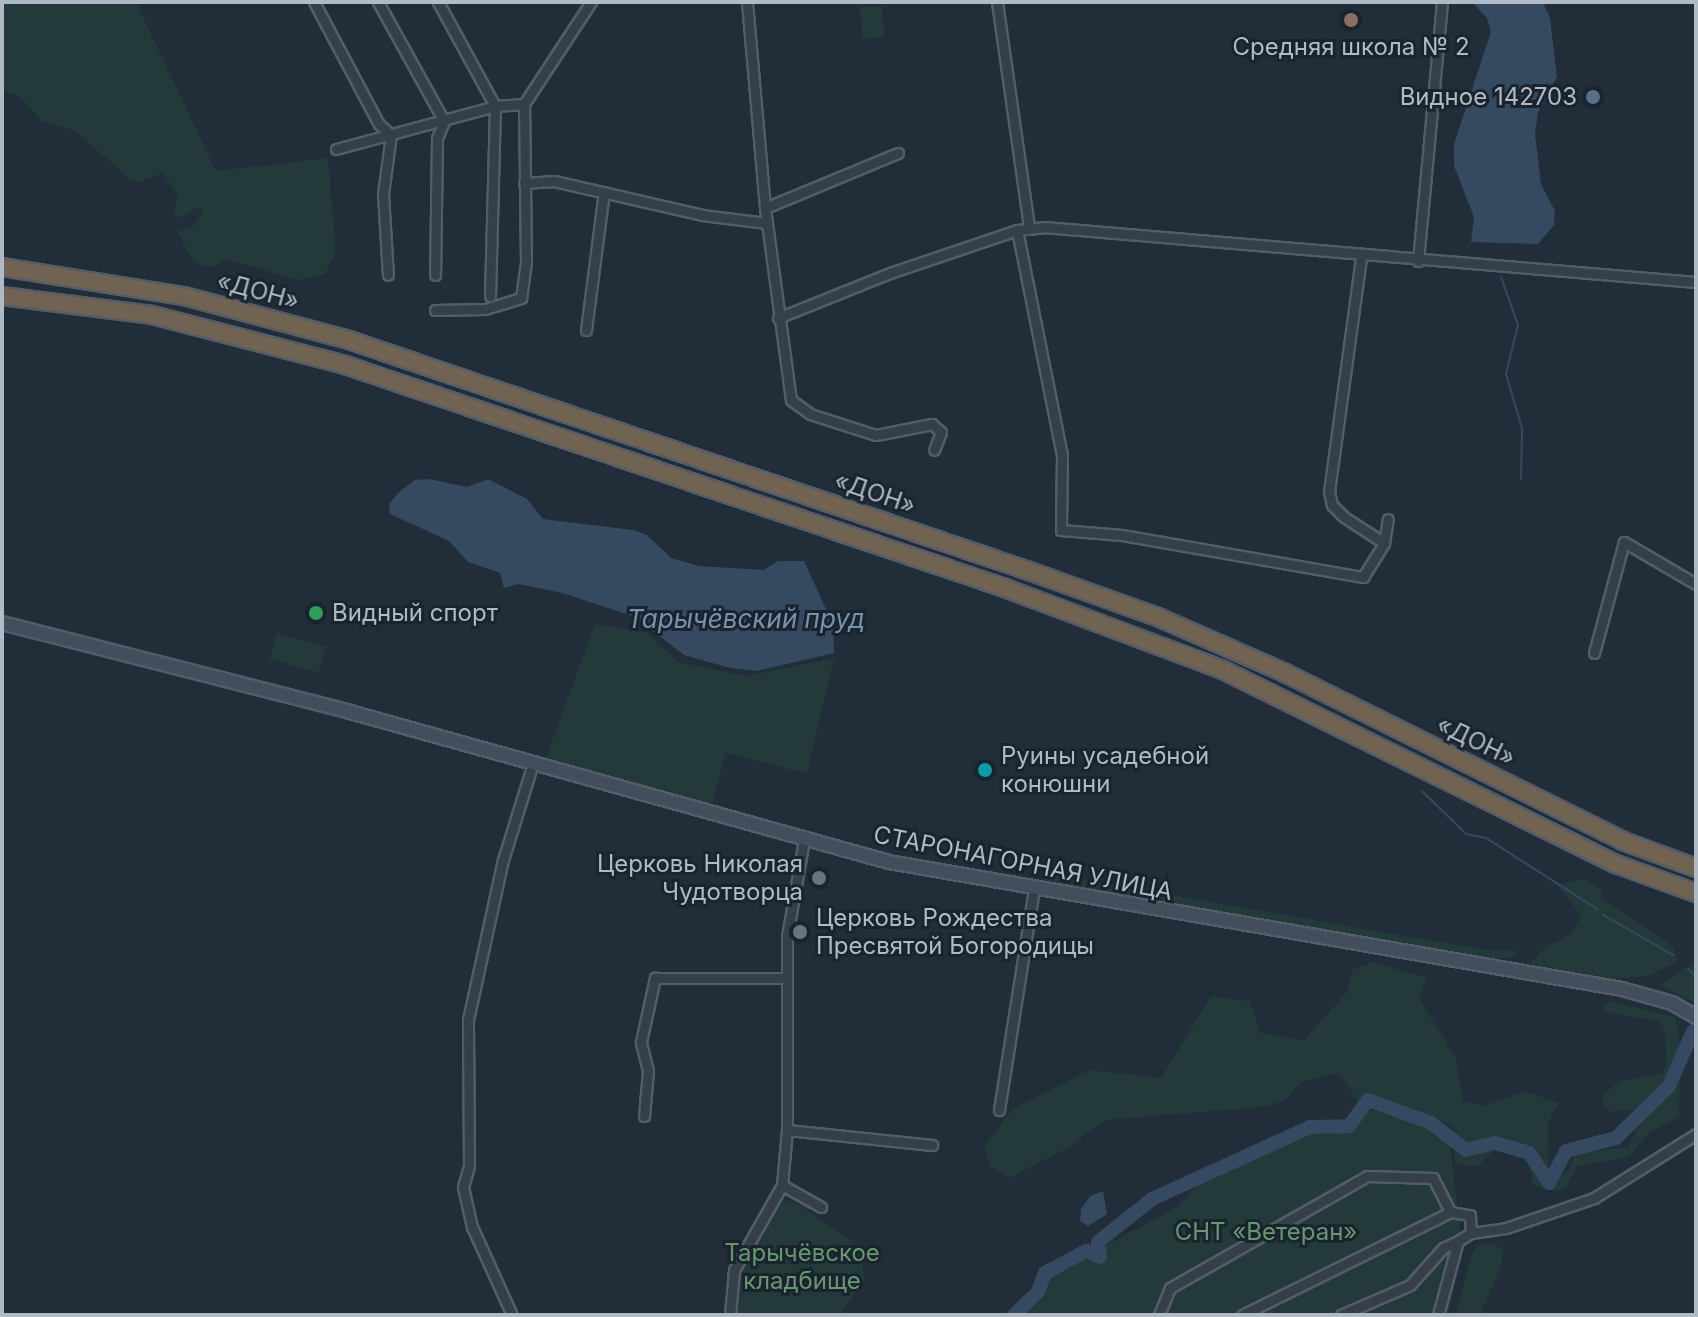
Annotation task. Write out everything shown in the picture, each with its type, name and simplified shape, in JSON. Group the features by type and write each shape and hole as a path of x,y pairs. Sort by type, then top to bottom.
{"highway":[{"name":"«ДОН»","path":"2,267 184,296 346,339 1029,571 1160,618 1285,673 1623,841 1696,868"},
{"name":"«ДОН»","path":"2,296 152,315 334,361 1020,593 1223,670 1616,864 1696,893"}],"main road":[{"name":"СТАРОНАГОРНАЯ УЛИЦА","path":"2,623 350,712 804,840 1034,889 1622,989 1672,1003 1696,1017"}],"street":[{"path":"314,2 379,124 391,135"},
{"path":"378,2 444,121 436,150 435,275"},
{"path":"438,2 495,106 490,296"},
{"path":"435,310 485,309 521,298 524,104 591,2"},
{"path":"747,2 765,208 791,400 810,414 876,435 932,424 941,432 934,450"},
{"path":"997,2 1029,228"},
{"path":"1418,261 1442,2"},
{"path":"336,149 495,106 524,104"},
{"path":"388,275 383,194 391,135"},
{"path":"765,208 898,153"},
{"path":"524,183 554,181 702,215 767,223"},
{"path":"586,330 604,192"},
{"path":"778,318 1029,228 1271,246 1361,258 1696,282"},
{"path":"1017,230 1062,455 1061,530 1122,535 1363,577 1384,543 1388,519"},
{"path":"1361,258 1329,491 1332,505 1344,517 1384,543"},
{"path":"1594,653 1624,542 1696,584"},
{"path":"512,1315 472,1227 463,1187 469,1166 468,1020 503,860 533,763"},
{"path":"730,1315 734,1270 782,1185 787,1130 787,936 804,840"},
{"path":"999,1110 1034,889"},
{"path":"644,1116 648,1071 641,1042 655,978 787,978"},
{"path":"787,1130 932,1145"},
{"path":"1341,1315 1410,1285 1443,1248 1471,1233 1506,1228 1594,1198 1696,1134"},
{"path":"1159,1315 1170,1288 1367,1176 1433,1178 1450,1212"},
{"path":"782,1185 821,1207"},
{"path":"1242,1315 1450,1212 1470,1215 1471,1233"},
{"path":"1438,1315 1458,1241"}],"green space":[{"path":"2,2 136,2 216,171 328,158 336,251 325,274 299,280 225,259 211,268 194,262 177,232 194,225 204,210 196,208 181,218 174,213 178,196 163,173 139,182 130,179 75,131 42,121 19,96 2,90"},
{"path":"882,6 884,37 862,38 860,8"},
{"path":"595,624 646,632 679,662 746,676 834,658 807,774 726,753 711,807 546,757"},
{"path":"277,633 326,647 319,673 270,659"},
{"path":"1046,873 1486,950 1518,951 1513,957 1482,959 1043,881"},
{"path":"1584,879 1601,890 1602,899 1674,947 1677,962 1648,976 1616,979 1540,969 1531,963 1544,948 1569,935 1582,916 1557,885"},
{"path":"1373,962 1427,978 1419,999 1455,1055 1463,1101 1484,1106 1525,1091 1559,1103 1548,1124 1549,1169 1557,1178 1569,1170 1574,1154 1629,1147 1643,1116 1634,1110 1611,1112 1603,1106 1603,1094 1621,1081 1663,1073 1666,1065 1665,1030 1659,1021 1613,1014 1603,1009 1608,1001 1675,1017 1681,1045 1679,1117 1650,1132 1629,1157 1577,1166 1566,1187 1555,1191 1533,1185 1528,1163 1513,1146 1501,1143 1478,1166 1455,1164 1454,1125 1359,1103 1339,1073 1302,1082 1284,1101 1261,1107 1105,1120 1069,1147 1009,1178 990,1166 984,1146 1013,1109 1089,1070 1161,1078 1211,996 1249,1001 1261,1033 1304,1040 1347,992 1352,970"},
{"path":"1691,964 1696,969 1696,1004 1660,985"},
{"name":"СНТ «Ветеран»","path":"1370,1110 1448,1127 1462,1245 1448,1315 1005,1315 1045,1278 1174,1209 1220,1162"},
{"name":"Тарычёвское кладбище","path":"783,1199 801,1205 861,1249 864,1280 840,1315 735,1315 734,1285"},
{"path":"1493,1243 1503,1250 1502,1264 1480,1315 1455,1315 1472,1254 1480,1244"}],"water":[{"path":"1472,2 1543,2 1550,18 1557,77 1538,112 1535,134 1541,184 1555,211 1554,225 1538,244 1471,242 1474,217 1454,166 1454,144 1491,32 1487,18"},
{"name":"Тарычёвский пруд","path":"429,479 467,487 488,479 527,499 543,519 633,530 647,535 671,558 699,566 764,570 778,561 804,561 833,624 834,653 757,671 730,668 684,655 635,617 562,593 519,584 504,588 500,573 468,562 449,541 390,514 389,504 399,492 415,480"},
{"path":"1103,1191 1107,1214 1088,1226 1080,1221 1081,1209 1090,1196"}],"waterway":[{"path":"1501,277 1518,325 1506,374 1522,428 1521,479"},
{"path":"1422,791 1466,834 1486,838 1597,909"},
{"path":"1603,915 1673,955"},
{"path":"1688,969 1696,977"},
{"path":"1014,1315 1038,1292 1045,1273 1086,1251 1100,1257 1098,1242 1152,1199 1310,1127 1349,1126 1368,1100 1431,1123 1466,1150 1495,1143 1529,1153 1549,1183 1566,1151 1616,1138 1669,1086 1693,1031"}],"place":[{"name":"Средняя школа № 2","path":"1351,20"},
{"name":"Видное 142703","path":"1593,97"},
{"name":"Видный спорт","path":"316,613"},
{"name":"Руины усадебной конюшни","path":"985,770"},
{"name":"Церковь Николая Чудотворца","path":"819,878"},
{"name":"Церковь Рождества Пресвятой Богородицы","path":"800,932"}]}
